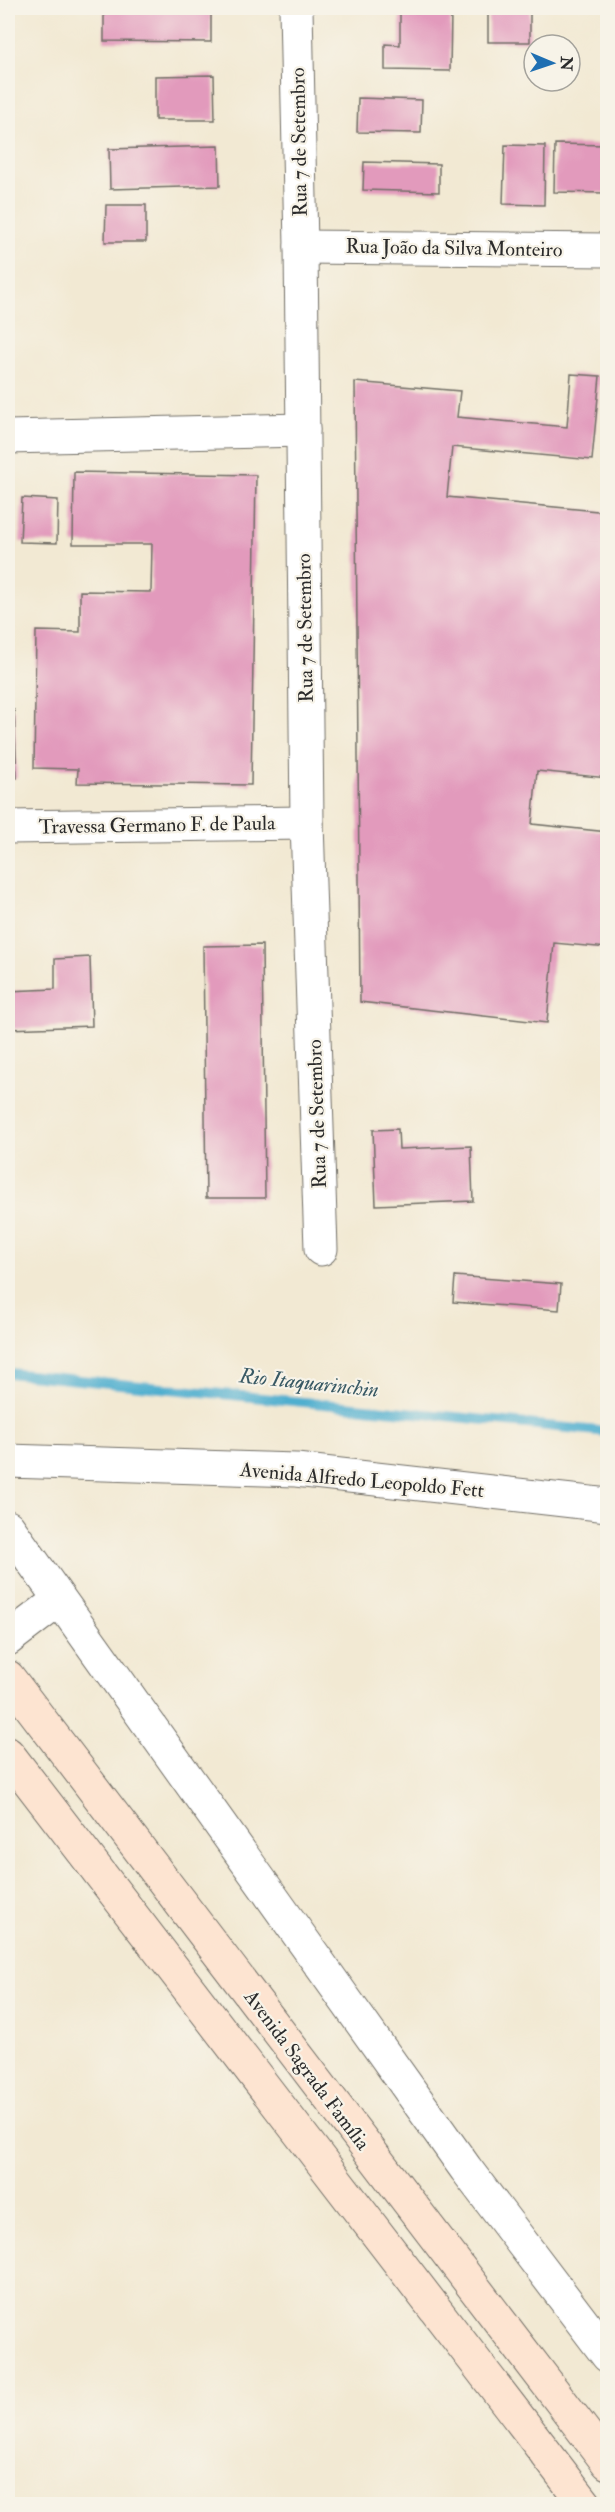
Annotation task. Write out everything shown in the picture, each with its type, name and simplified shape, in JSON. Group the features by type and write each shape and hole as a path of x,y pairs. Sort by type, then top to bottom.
{"main road":[{"name":"Avenida Sagrada Família","path":"8,1677 608,2463"},
{"path":"8,1754 585,2505"},
{"path":"480,2368 512,2338"}],"street":[{"name":"Rua 7 de Setembro","path":"296,8 307,823 321,1249"},
{"name":"Rua João da Silva Monteiro","path":"301,247 608,250"},
{"path":"8,436 303,430"},
{"name":"Travessa Germano F. de Paula","path":"8,828 307,823"},
{"name":"Avenida Alfredo Leopoldo Fett","path":"8,1461 296,1470 608,1505"},
{"path":"8,1527 466,2169 608,2356"},
{"path":"8,1639 59,1600"}],"building":[{"path":"104,8 211,8 211,42 104,41"},
{"path":"488,8 530,8 530,33 522,33 522,42 488,42"},
{"path":"400,12 451,13 450,71 385,70 385,44 400,45"},
{"path":"214,75 215,120 155,120 155,76"},
{"path":"358,98 422,100 421,133 357,132"},
{"path":"555,144 608,145 606,193 554,192"},
{"path":"505,145 545,146 544,205 503,204"},
{"path":"219,146 220,186 110,189 109,149"},
{"path":"364,162 439,164 439,192 363,190"},
{"path":"106,205 146,205 146,242 105,242"},
{"path":"571,374 600,376 592,460 452,447 447,497 608,512 608,778 537,771 532,824 608,832 608,948 554,943 547,1023 360,1002 355,382 460,391 457,417 567,427"},
{"path":"74,472 256,475 251,785 77,783 78,769 34,768 36,631 80,632 80,591 151,592 152,544 73,544"},
{"path":"22,498 58,500 57,543 20,542"},
{"path":"8,581 11,581 11,633 8,633"},
{"path":"8,710 14,710 17,778 8,778"},
{"path":"262,945 265,1198 206,1198 203,946"},
{"path":"90,957 92,1026 8,1029 8,991 55,989 55,959"},
{"path":"398,1129 399,1149 471,1146 473,1201 376,1205 373,1130"},
{"path":"455,1276 561,1284 559,1310 453,1302"}],"waterway":[{"name":"Rio Itaquarinchin","path":"8,1373 608,1432"}]}
